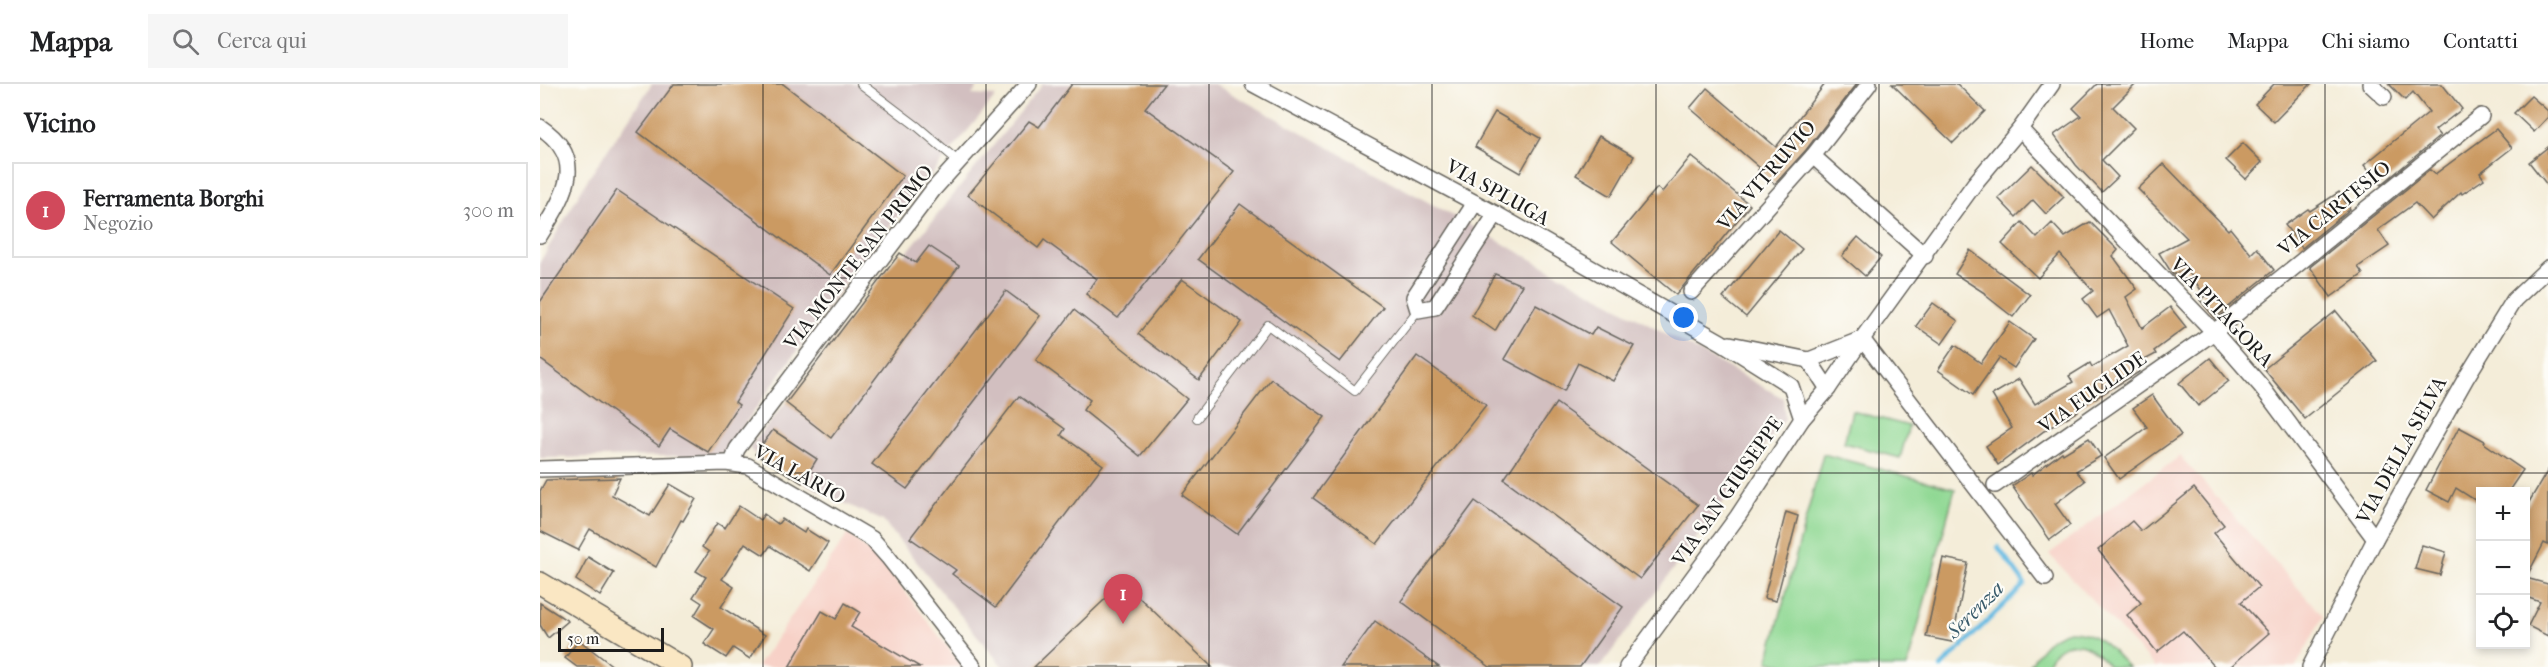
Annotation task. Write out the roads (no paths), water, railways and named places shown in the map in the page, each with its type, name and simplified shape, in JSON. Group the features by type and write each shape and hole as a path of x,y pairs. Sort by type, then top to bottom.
{"main road":[{"path":"540,583 681,667"}],"street":[{"name":"VIA MONTE SAN PRIMO","path":"732,463 737,449 933,190 1029,84"},
{"name":"VIA SPLUGA","path":"1253,84 1496,214 1721,342 1791,386 1802,419"},
{"name":"VIA VITRUVIO","path":"1691,292 1813,156 1869,84"},
{"name":"VIA SAN GIUSEPPE","path":"1627,667 1738,516 1802,419 1828,389 1976,183 2020,129 2052,84"},
{"path":"2370,84 2384,97"},
{"name":"VIA CARTESIO","path":"2214,332 2481,116"},
{"path":"540,127 557,141 569,169 563,199 540,235"},
{"name":"VIA PITAGORA","path":"2020,129 2214,332 2284,415 2375,538"},
{"path":"1813,156 1925,256"},
{"path":"1475,203 1414,297 1418,310 1435,307 1496,214"},
{"name":"VIA DELLA SELVA","path":"2310,667 2375,538 2466,378 2514,300 2548,268"},
{"name":"VIA EUCLIDE","path":"1995,485 2214,332"},
{"path":"1828,389 1809,360 1862,339 2045,578"},
{"name":"VIA SPLUGA","path":"1721,342 1809,360"},
{"name":"VIA LARIO","path":"540,469 732,463 756,470 872,539 974,667"}],"lane":[{"path":"861,84 918,127 959,162"},
{"path":"1197,418 1268,325 1356,392 1418,310"}],"waterway":[{"name":"Serenza","path":"1941,667 2025,584 1998,547"}],"place":[{"name":"Ferramenta Borghi","path":"1123,624"}]}
